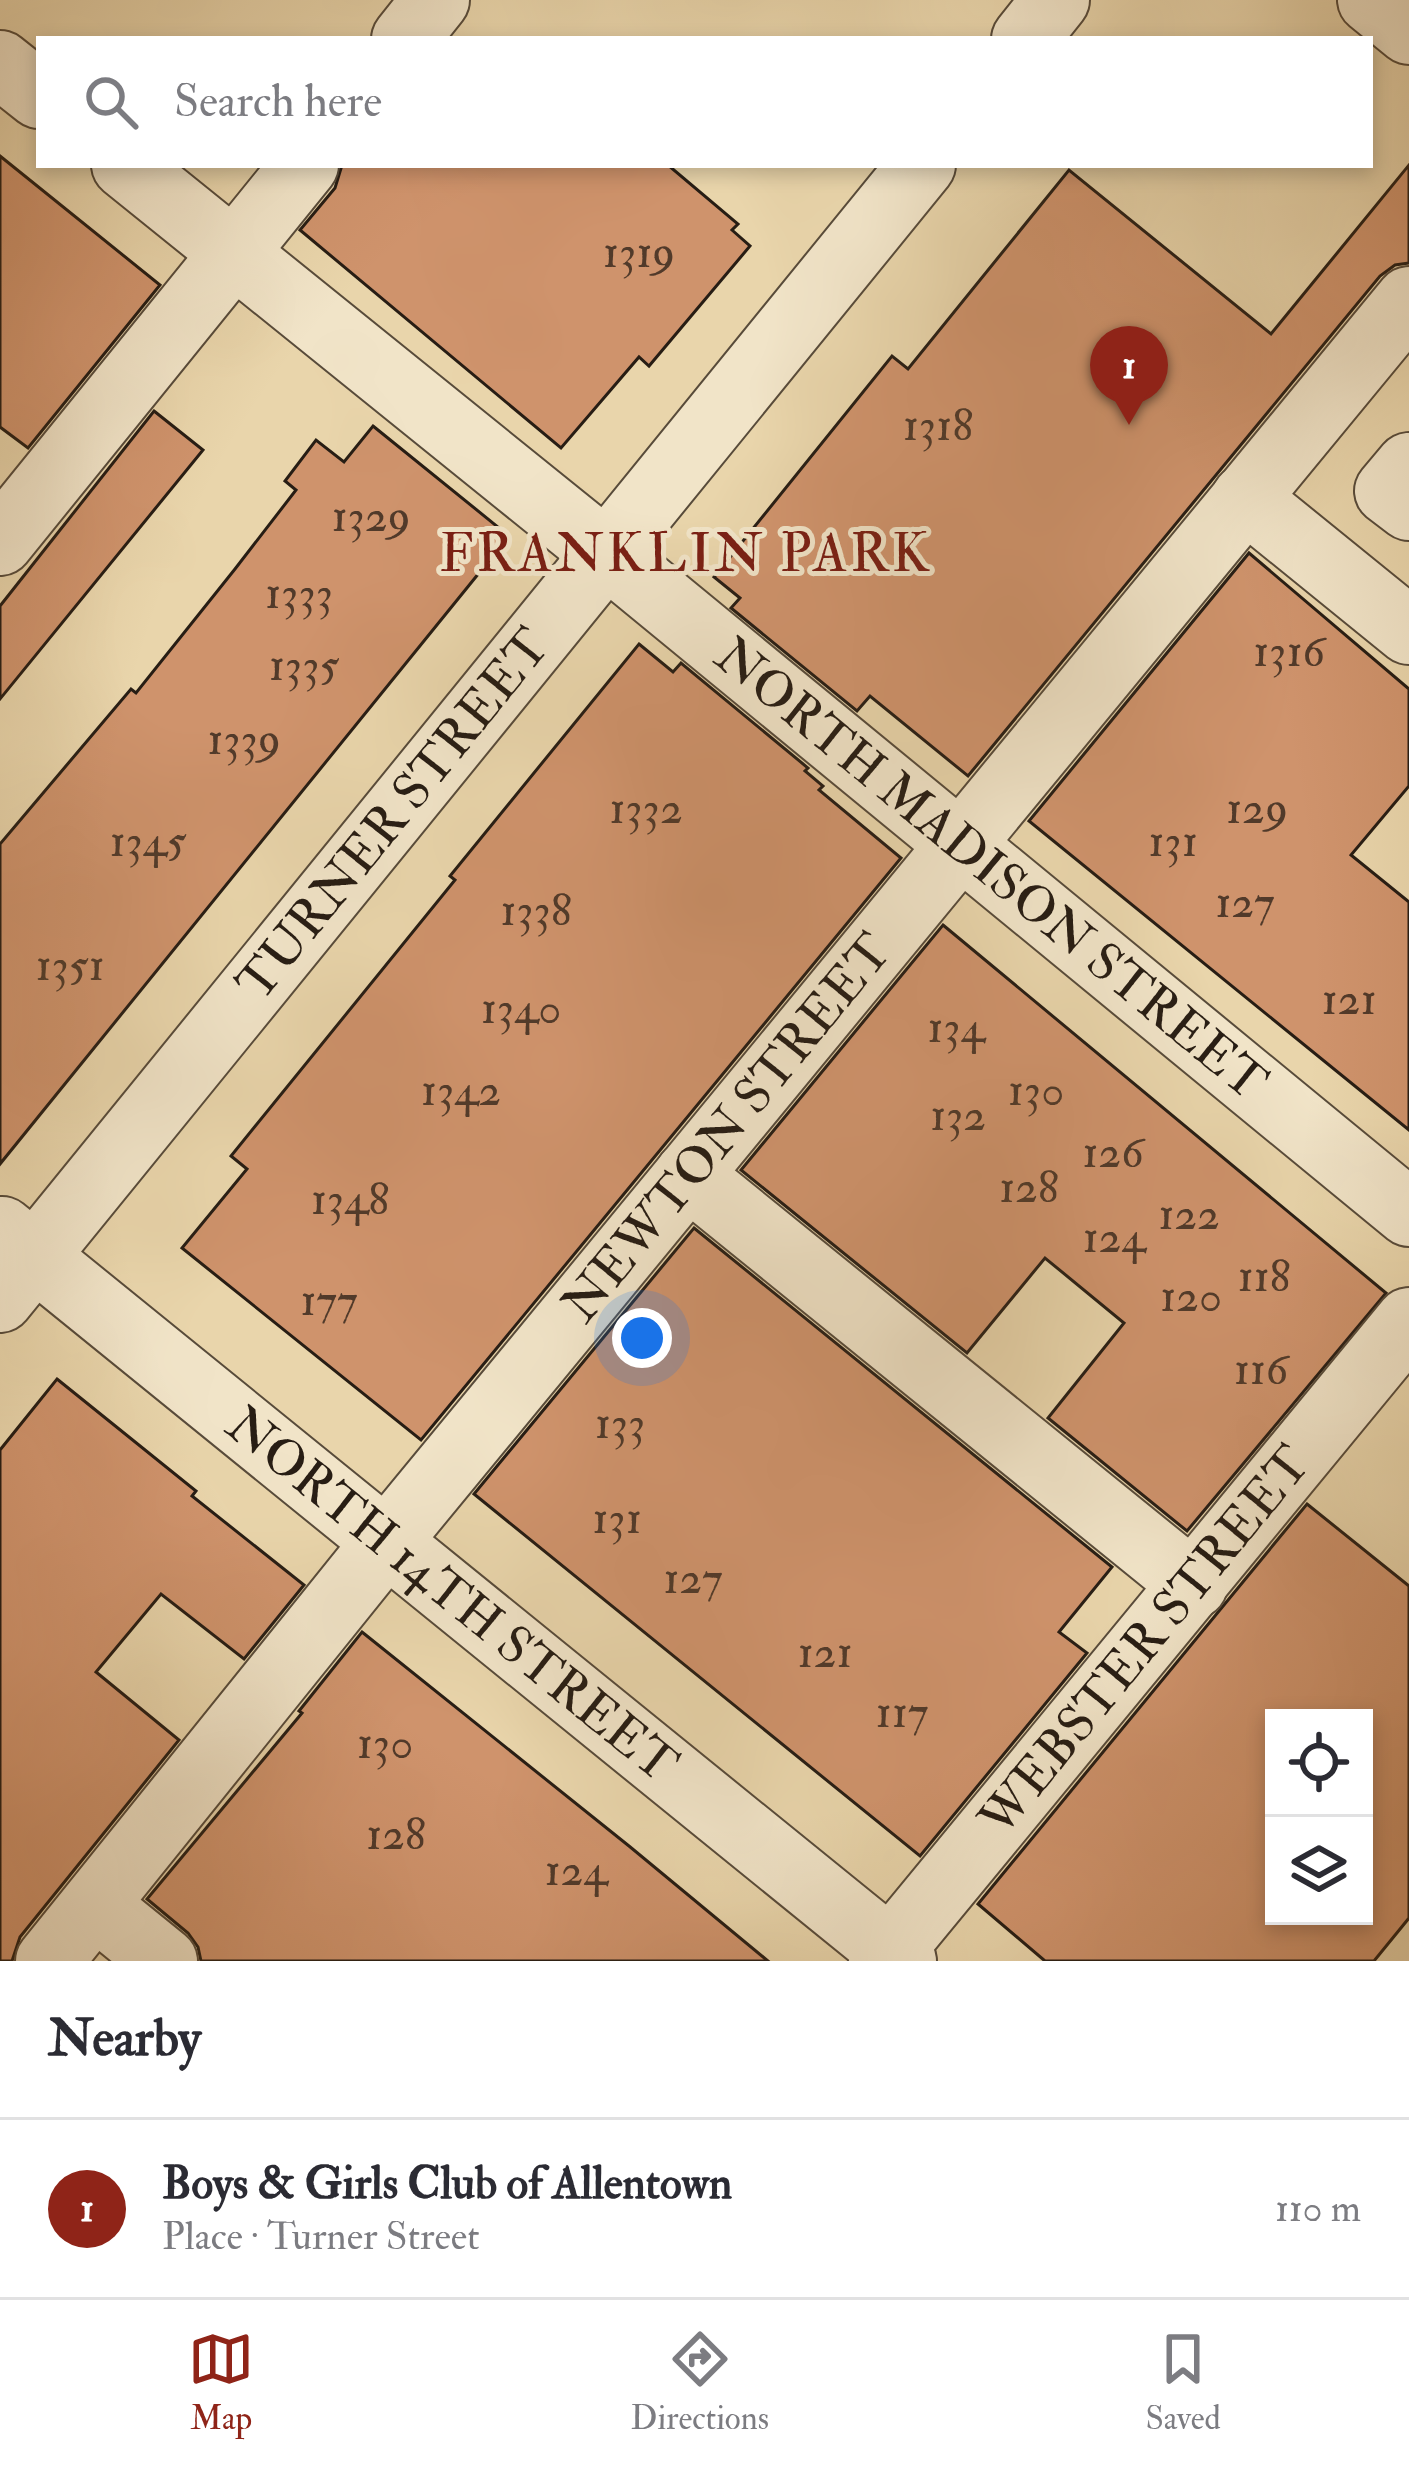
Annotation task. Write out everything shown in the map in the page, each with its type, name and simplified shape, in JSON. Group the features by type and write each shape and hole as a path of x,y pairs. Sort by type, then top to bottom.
{"street":[{"path":"407,36 436,0"},
{"path":"1026,36 1056,0"},
{"path":"1371,0 1409,31"},
{"path":"0,64 36,93"},
{"name":"NORTH MADISON STREET","path":"128,168 607,554 1409,1213"},
{"path":"0,542 303,168"},
{"name":"TURNER STREET","path":"12,1262 607,554 920,168"},
{"name":"NEWTON STREET","path":"49,1961 387,1541 1409,300"},
{"path":"1409,466 1388,490 1409,507"},
{"path":"1246,498 1409,631"},
{"path":"688,1175 1194,1585"},
{"name":"NORTH 14TH STREET","path":"12,1262 387,1541 892,1958"},
{"name":"WEBSTER STREET","path":"892,1958 1409,1321"},
{"path":"95,1905 164,1961"}],"building":[{"path":"0,156 160,285 28,448 0,427"},
{"path":"1409,165 1409,263 1395,265 1380,276 968,776 870,696 857,711 731,608 740,598 714,577 892,356 908,369 1069,170 1271,334"},
{"path":"341,168 672,168 738,224 732,230 750,246 649,366 639,357 561,448 300,230 335,188"},
{"path":"154,411 203,450 0,699 0,606"},
{"path":"373,426 509,536 0,1164 0,844 131,689 136,693 235,569 296,490 285,481 316,440 344,462"},
{"path":"1249,553 1409,689 1409,786 1351,855 1409,902 1409,1130 1029,821"},
{"path":"639,644 673,672 681,663 808,768 805,771 823,786 819,790 901,858 421,1440 182,1248 247,1169 231,1156"},
{"path":"943,925 1386,1293 1187,1531 1048,1418 1124,1323 1045,1258 967,1353 741,1170"},
{"path":"694,1228 1112,1567 1059,1632 1087,1653 920,1856 474,1494"},
{"path":"57,1379 304,1585 244,1659 161,1594 96,1672 179,1740 20,1937 12,1961 0,1961 0,1450"},
{"path":"1307,1504 1409,1586 1409,1918 1374,1961 1045,1961 978,1904"},
{"path":"362,1632 768,1961 201,1961 188,1933 147,1899 302,1713 299,1711"}],"place":[{"name":"Boys & Girls Club of Allentown","path":"1129,425"}],"district":[{"name":"FRANKLIN PARK","path":"686,554"}]}
